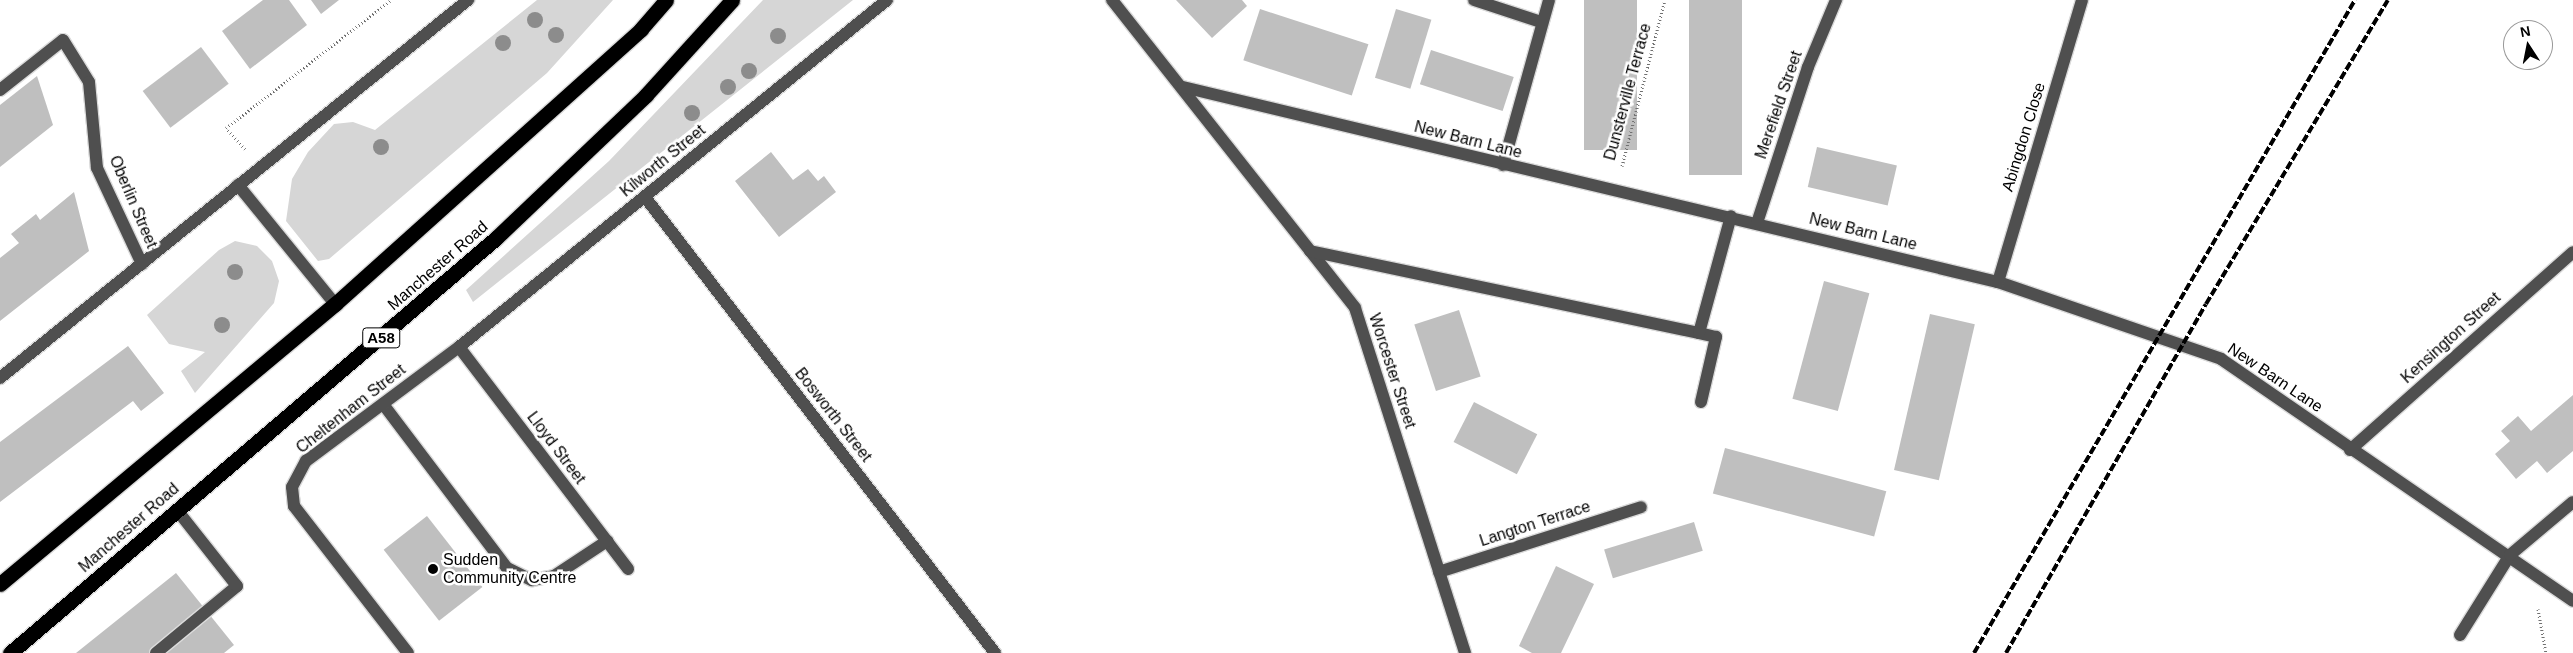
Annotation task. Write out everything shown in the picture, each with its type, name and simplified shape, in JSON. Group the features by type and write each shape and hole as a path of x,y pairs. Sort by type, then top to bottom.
{"highway":[{"path":"0,584 335,304 641,30 666,0"},
{"name":"Manchester Road","path":"10,653 561,180 732,0"}],"street":[{"path":"0,378 468,0"},
{"name":"Kilworth Street","path":"458,347 887,0"},
{"path":"1112,0 1183,87"},
{"path":"1474,0 1541,22"},
{"path":"1502,165 1541,22 1549,0"},
{"name":"Merefield Street","path":"1757,222 1808,66 1836,0"},
{"name":"Abingdon Close","path":"1998,282 2082,0"},
{"name":"Oberlin Street","path":"0,90 63,40 88,82 97,168 142,264"},
{"name":"New Barn Lane","path":"1183,87 1502,165 1757,222 1998,282 2221,359 2350,450 2510,554 2573,601"},
{"name":"Worcester Street","path":"1183,87 1355,308 1465,653"},
{"path":"238,185 335,304"},
{"name":"Bosworth Street","path":"645,197 995,653"},
{"path":"1699,333 1731,216"},
{"path":"1310,250 1716,337 1701,402"},
{"name":"Kensington Street","path":"2350,450 2573,252"},
{"name":"Cheltenham Street","path":"408,653 294,506 292,487 306,461 458,347"},
{"name":"Lloyd Street","path":"458,347 628,569"},
{"path":"383,404 508,568 532,580 554,576 606,541"},
{"path":"2460,634 2510,554 2573,502"},
{"name":"Langton Terrace","path":"1439,572 1641,507"},
{"path":"156,653 237,586 177,510"}],"path":[{"path":"242,146 226,128 391,0"},
{"name":"Dunsterville Terrace","path":"1615,190 1665,0"},
{"path":"2546,653 2538,627 2538,601 2551,586"}],"shaded area":[{"path":"537,0 613,0 547,73 329,259 318,261 286,221 292,179 308,152 334,124 353,122 375,130"},
{"path":"763,0 853,0 473,302 466,290 609,161"},
{"path":"235,241 257,246 272,261 279,281 274,303 195,393 181,371 205,352 169,344 147,315 219,250"}],"building":[{"path":"263,0 289,0 307,25 250,69 222,31"},
{"path":"311,0 339,0 321,14"},
{"path":"1176,0 1242,0 1247,6 1212,38"},
{"path":"1584,0 1637,0 1637,150 1584,150"},
{"path":"1689,0 1742,0 1742,175 1689,175"},
{"path":"1260,9 1368,44 1352,96 1243,60"},
{"path":"1396,9 1431,20 1410,89 1375,78"},
{"path":"201,47 229,84 170,128 143,91"},
{"path":"1431,50 1514,77 1503,111 1420,84"},
{"path":"37,76 53,125 0,167 0,105"},
{"path":"1817,147 1897,165 1888,205 1808,187"},
{"path":"771,152 793,180 808,169 818,181 824,176 836,192 779,237 735,181"},
{"path":"74,192 89,251 0,321 0,258 19,243 11,234 36,214 40,220"},
{"path":"1824,281 1869,293 1838,411 1792,399"},
{"path":"1459,310 1481,377 1436,391 1414,325"},
{"path":"1930,314 1975,324 1939,480 1894,470"},
{"path":"128,346 164,393 141,411 133,401 0,502 0,442"},
{"path":"2573,395 2573,451 2547,473 2537,461 2516,479 2495,454 2510,441 2501,431 2518,416 2531,431"},
{"path":"1474,402 1537,434 1517,474 1454,442"},
{"path":"1725,448 1886,491 1874,537 1713,493"},
{"name":"Sudden Community Centre","path":"427,516 482,587 439,621 384,550"},
{"path":"1694,522 1703,551 1613,578 1604,549"},
{"path":"1556,566 1594,584 1561,653 1532,653 1519,646"},
{"path":"176,573 234,645 224,653 76,653"}],"railway":[{"path":"1974,653 2355,0"},
{"path":"2006,653 2206,304 2388,0"}],"place":[{"name":"Sudden Community Centre","path":"433,569"}]}
